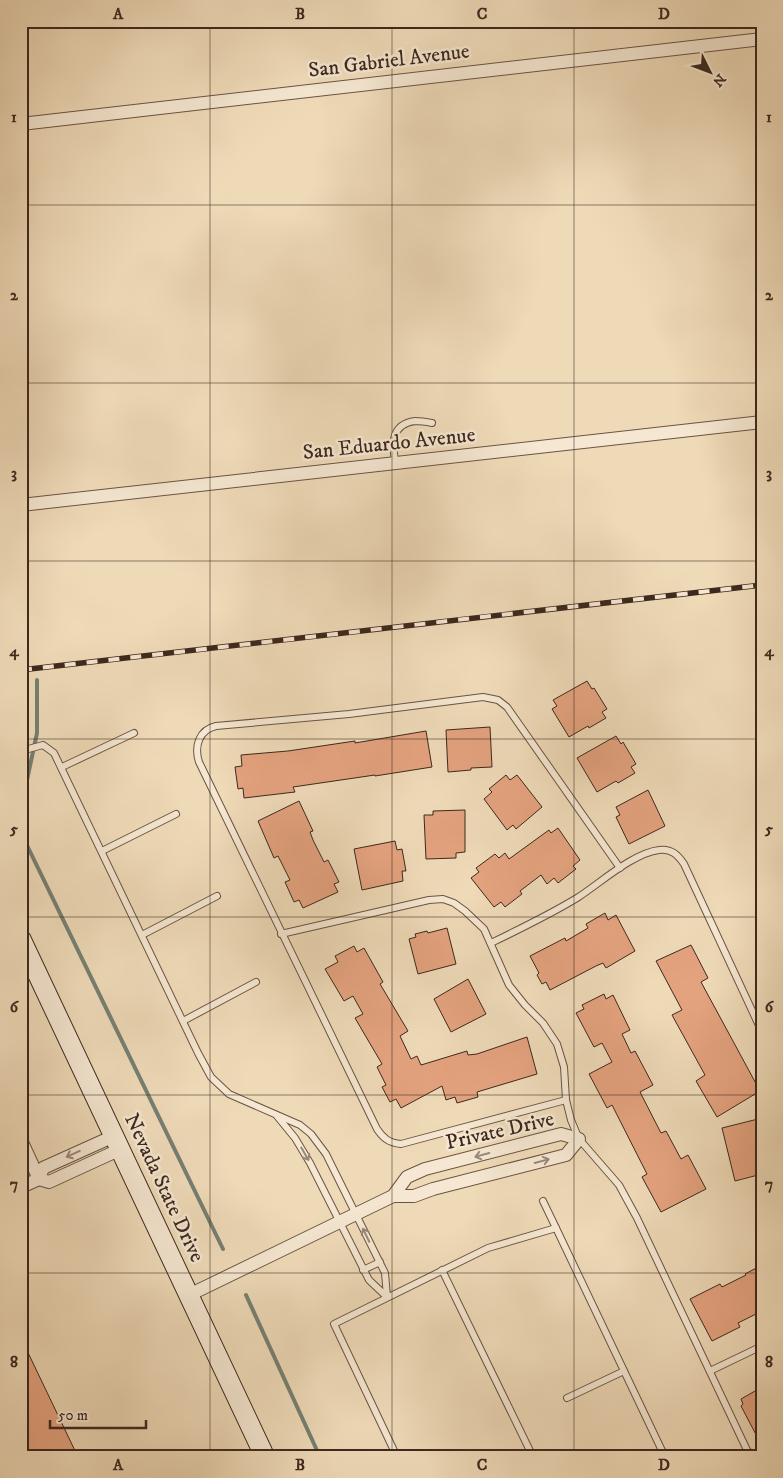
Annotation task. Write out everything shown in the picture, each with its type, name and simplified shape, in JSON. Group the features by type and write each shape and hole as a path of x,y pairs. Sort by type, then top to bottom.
{"street":[{"name":"San Gabriel Avenue","path":"21,124 762,39"},
{"name":"San Eduardo Avenue","path":"21,505 762,422"},
{"name":"Nevada State Drive","path":"22,943 265,1457"},
{"name":"Private Drive","path":"189,1295 393,1196 414,1196 433,1189 566,1155 579,1140 561,1134 425,1169 407,1177 393,1196"},
{"path":"21,1140 39,1179"},
{"path":"21,1188 39,1179 49,1182 117,1142"}],"lane":[{"path":"397,464 392,450 393,438 400,427 415,421 432,423"},
{"path":"566,1100 401,1144 389,1142 377,1130 281,934 199,762 196,753 197,745 200,738 211,727 349,714 483,698 498,700 506,707 620,868"},
{"path":"62,767 134,733"},
{"path":"21,751 43,745 54,753 211,1077 229,1094 300,1125 311,1134 326,1154 385,1273 387,1297"},
{"path":"102,851 176,814"},
{"path":"491,944 577,898 620,868 657,850 668,850 680,858 762,1032"},
{"path":"142,935 217,896"},
{"path":"281,934 429,900 443,899 460,907 476,920 484,929 509,985 525,1005 544,1023 557,1044 564,1067 566,1100 579,1140 619,1185 747,1450 754,1457"},
{"path":"183,1021 256,982"},
{"path":"276,1114 300,1146 369,1280 387,1297"},
{"path":"543,1201 665,1457"},
{"path":"397,1457 334,1324 488,1248 556,1228"},
{"path":"364,1270 380,1262"},
{"path":"442,1270 533,1457"},
{"path":"710,1371 762,1346"},
{"path":"567,1398 624,1371"}],"building":[{"path":"587,681 592,689 594,688 607,709 602,712 606,718 569,737 552,709 557,706 553,700"},
{"path":"490,727 492,767 448,772 446,730"},
{"path":"426,731 432,767 293,787 295,792 244,798 243,788 238,789 235,767 242,766 241,755 288,751 355,741 355,743"},
{"path":"616,736 621,744 623,742 636,764 631,767 635,773 597,792 577,758"},
{"path":"506,775 510,780 517,775 542,807 516,829 513,825 507,830 484,799 492,792 489,789"},
{"path":"648,790 665,826 629,844 616,817 620,815 616,807"},
{"path":"299,801 313,831 310,832 313,840 324,862 328,860 339,882 334,884 338,892 303,908 299,900 294,902 285,882 290,880 278,856 274,858 258,821"},
{"path":"465,810 465,852 456,853 456,858 426,859 424,815 433,815 433,811"},
{"path":"558,828 580,860 573,866 576,869 558,883 554,878 547,884 541,875 520,891 522,894 505,907 501,902 494,907 471,878 479,872 476,868 495,854 499,858 505,853 509,859 549,830 551,833"},
{"path":"395,841 397,850 402,849 406,871 402,871 403,881 362,890 354,849"},
{"path":"605,913 608,920 616,915 635,951 606,968 603,963 550,990 546,982 542,984 537,975 539,973 530,956 565,938 566,941 588,928 586,924"},
{"path":"447,928 456,964 418,974 409,939 416,937 415,934"},
{"path":"691,945 708,978 701,982 760,1091 717,1117 696,1081 705,1075 672,1015 682,1010 656,961"},
{"path":"354,946 357,952 364,948 383,982 380,984 408,1031 400,1036 411,1059 417,1056 421,1065 467,1051 468,1055 477,1054 527,1037 537,1074 477,1092 478,1097 457,1103 455,1097 446,1100 442,1086 401,1108 396,1099 390,1102 382,1087 386,1085 377,1067 382,1064 355,1018 363,1014 353,996 344,1001 325,969 338,962 335,956"},
{"path":"468,979 486,1014 451,1032 434,999"},
{"path":"604,994 606,999 613,995 630,1030 622,1034 631,1053 635,1051 653,1085 640,1092 661,1133 666,1131 681,1159 688,1155 706,1189 661,1212 642,1177 647,1174 612,1105 607,1108 589,1074 612,1062 602,1043 594,1047 576,1013 584,1009 582,1005"},
{"path":"762,1118 762,1174 735,1181 722,1128"},
{"path":"762,1265 762,1311 738,1323 740,1327 712,1341 690,1299 720,1284 722,1287"},
{"path":"21,1338 78,1457 21,1457"},
{"path":"762,1387 762,1446 741,1406 743,1404 741,1399"}],"waterway":[{"path":"21,808 37,733 37,680"},
{"path":"21,833 223,1249"},
{"path":"246,1295 320,1457"}],"railway":[{"path":"21,670 762,585"}]}
